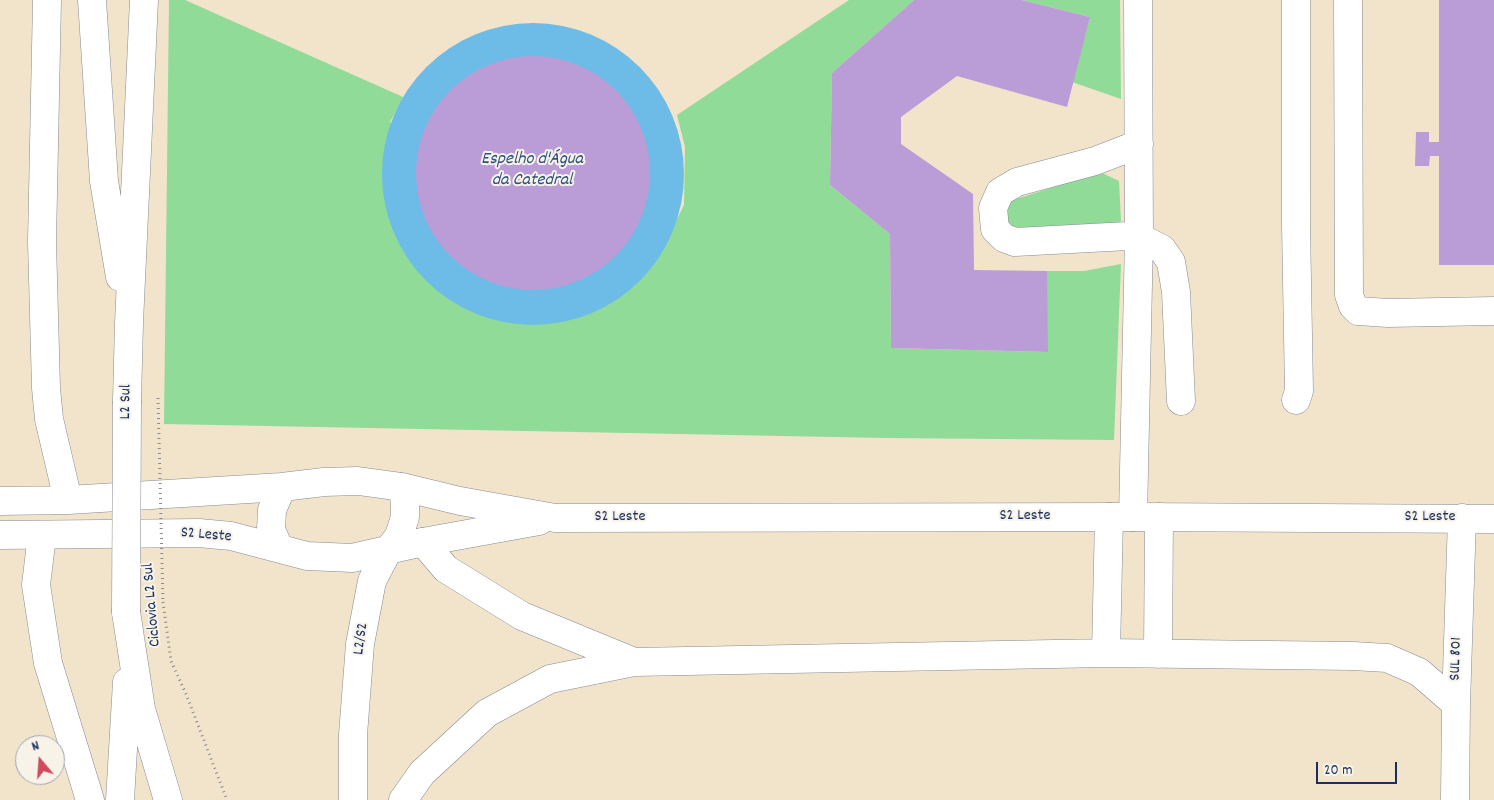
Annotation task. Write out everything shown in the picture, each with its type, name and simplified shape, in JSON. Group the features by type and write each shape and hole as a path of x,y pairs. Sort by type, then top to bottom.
{"main road":[{"path":"47,0 42,242 46,388 49,419 68,500"},
{"path":"92,0 104,181 128,323"},
{"name":"L2 Sul","path":"144,0 128,323 128,623 142,709 168,800"},
{"path":"1106,654 1121,517 1139,237 1138,0"},
{"path":"1296,0 1296,225 1299,392 1296,400"},
{"path":"1348,0 1349,295 1353,306 1358,311 1388,313 1494,311"},
{"path":"1139,144 1095,161 1017,182 1000,192 993,208 995,229 1004,238 1015,242 1128,236 1139,237 1162,249 1171,262 1176,292 1181,401"},
{"name":"S2 Leste","path":"0,501 68,500 358,481 402,487 460,501 555,518"},
{"path":"279,548 271,530 272,510 282,487"},
{"name":"L2/S2","path":"353,800 353,735 360,644 372,581 387,552 399,536 405,517 402,487"},
{"path":"1158,654 1159,517"},
{"name":"S2 Leste","path":"0,535 199,533 231,536 307,556 352,558 387,552 423,542 555,518 1159,517 1494,519"},
{"name":"SUL 801","path":"1455,800 1462,518"},
{"path":"42,535 36,585 46,654 90,800"},
{"path":"423,542 446,569 522,616 634,662"},
{"path":"120,800 128,623"},
{"path":"403,800 422,773 487,713 550,679 634,662 1106,654 1353,656 1386,658 1419,672 1456,704"}],"path":[{"name":"Ciclovia L2 Sul","path":"158,398 162,602 171,661 186,694 226,800"}],"green space":[{"path":"169,0 185,0 403,97 390,122 615,297 660,254 684,205 685,147 677,115 849,0 914,0 832,73 830,185 890,234 891,348 1047,352 1047,271 1084,271 1121,264 1114,440 886,438 164,424"},
{"path":"1022,0 1120,0 1121,99 1072,82 1090,17"},
{"path":"1100,172 1119,181 1121,221 1108,231 1005,228 1004,203"}],"water":[{"name":"Espelho d'Água da Catedral","path":"518,23 548,23 577,29 604,40 629,57 650,78 667,103 678,130 682,144 684,174 682,204 673,232 659,258 640,281 617,300 591,314 563,323 518,325 489,319 462,308 437,291 416,270 399,245 388,218 382,189 382,159 388,130 399,103 416,78 437,57 462,40 489,29"}],"building":[{"path":"914,0 1022,0 1090,17 1067,107 957,76 901,117 901,144 973,194 974,270 1047,271 1048,352 891,348 890,234 830,185 832,73"},
{"path":"1439,0 1494,0 1494,265 1439,265 1439,156 1430,156 1429,166 1415,166 1416,132 1429,132 1429,142 1439,142"},
{"name":"Espelho d'Água da Catedral","path":"521,56 545,56 578,64 588,69 608,82 624,98 642,128 650,161 650,185 642,218 624,248 608,264 578,282 545,290 521,290 488,282 478,277 458,264 442,248 424,218 416,185 416,161 424,128 429,118 442,98 458,82 488,64"}]}
